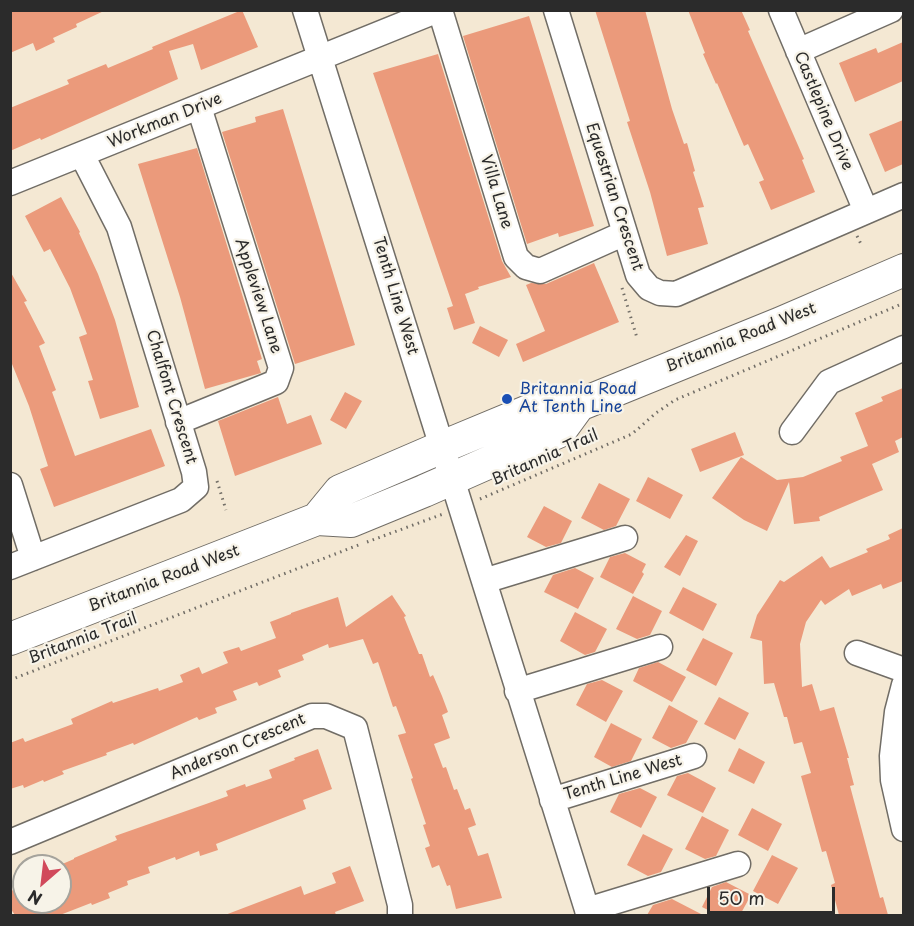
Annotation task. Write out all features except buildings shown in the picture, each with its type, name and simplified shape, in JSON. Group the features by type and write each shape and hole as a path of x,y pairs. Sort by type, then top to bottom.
{"main road":[{"name":"Britannia Road West","path":"317,519 340,491 442,447 548,403 579,405 781,323 903,270"},
{"name":"Britannia Road West","path":"10,639 317,519 351,521 560,431 579,405"}],"street":[{"name":"Tenth Line West","path":"305,10 588,913 738,864"},
{"name":"Workman Drive","path":"10,183 439,10"},
{"name":"Villa Lane","path":"439,10 516,257 526,267 540,271 625,233"},
{"name":"Equestrian Crescent","path":"556,10 638,275 649,288 660,293 676,294 903,195"},
{"name":"Castlepine Drive","path":"781,10 866,211"},
{"path":"798,51 891,10"},
{"name":"Appleview Lane","path":"178,422 276,382 281,368 199,107"},
{"name":"Chalfont Crescent","path":"10,567 181,500 196,487 194,472 119,227 81,154"},
{"path":"792,432 829,382 903,348"},
{"path":"10,484 33,558"},
{"path":"484,581 625,538"},
{"path":"517,691 660,647"},
{"path":"857,653 903,670"},
{"path":"903,685 892,756 893,780 903,829"},
{"name":"Anderson Crescent","path":"10,842 312,716 326,716 354,728 400,905 400,915"},
{"name":"Tenth Line West","path":"552,800 694,756"}],"path":[{"name":"Britannia Trail","path":"488,496 632,434 675,400 903,303"},
{"name":"Britannia Trail","path":"10,680 313,562 433,518"}],"place":[{"name":"Britannia Road At Tenth Line","path":"507,399"}]}
